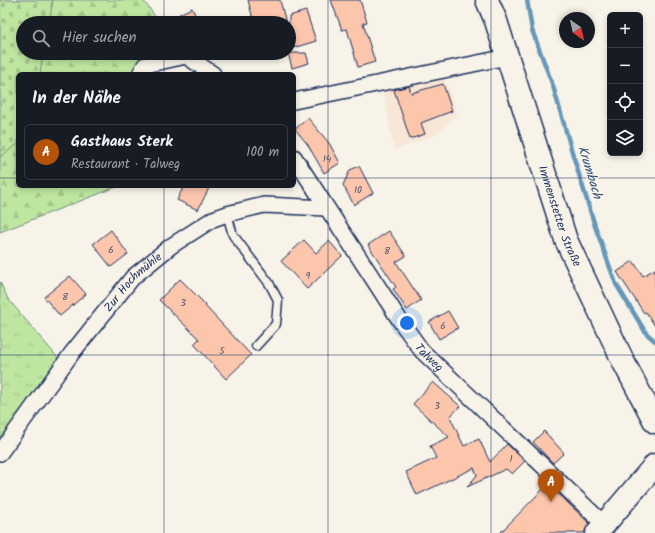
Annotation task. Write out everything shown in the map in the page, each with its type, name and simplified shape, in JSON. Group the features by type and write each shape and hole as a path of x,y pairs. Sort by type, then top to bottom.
{"main road":[{"name":"Immenstetter Straße","path":"487,0 496,21 566,240 624,363 655,422"},
{"path":"601,529 655,465"}],"street":[{"path":"296,101 507,57"},
{"path":"141,72 145,65 168,60"},
{"path":"192,60 210,72"},
{"name":"Talweg","path":"296,160 400,322 422,351 601,529"},
{"name":"Zur Hochmühle","path":"0,453 72,353 134,277 171,246 213,219 227,214 264,205 326,208"}],"lane":[{"path":"227,214 233,235 269,282 278,300 276,324 256,346"}],"shaded area":[{"path":"444,76 457,114 435,135 394,150 383,89"}],"green space":[{"path":"0,0 143,0 155,16 16,16 16,60 160,60 157,72 16,72 16,188 114,188 0,232"},
{"path":"0,0 53,0 50,16 16,16 16,60 42,60 40,72 16,72 16,145 0,157"},
{"path":"0,282 8,299 58,358 38,398 0,453"}],"building":[{"path":"248,0 280,0 284,16 252,16"},
{"path":"331,0 360,0 367,22 363,23 375,62 358,67 347,29 342,30"},
{"path":"192,8 196,16 180,16 179,14"},
{"path":"306,11 316,41 296,47 296,16 289,16"},
{"path":"296,53 306,53 309,63 292,68 290,60 296,60"},
{"path":"443,84 452,111 421,123 425,134 410,139 394,90 409,86 411,93"},
{"path":"308,118 329,143 340,163 324,173 308,145 296,130 296,128"},
{"path":"359,166 373,193 354,205 343,185 350,170"},
{"path":"183,188 209,188 198,210 177,200"},
{"path":"111,230 128,254 111,267 93,244"},
{"path":"389,231 406,256 396,262 421,300 407,310 393,289 396,287 368,245"},
{"path":"304,240 316,253 329,241 342,256 307,289 281,261"},
{"path":"633,261 643,276 655,269 655,326 646,312 644,313 617,272"},
{"path":"70,276 86,294 60,316 44,297"},
{"path":"180,279 206,305 205,306 251,355 226,379 194,344 199,339 159,300"},
{"path":"448,311 458,328 439,339 429,322"},
{"path":"433,382 460,406 450,417 464,446 479,439 490,462 507,444 525,461 512,474 506,469 467,487 477,475 474,468 417,495 406,472 436,458 430,446 449,437 413,404"},
{"path":"544,431 564,453 553,463 533,442"},
{"path":"548,484 589,523 584,533 500,533"}],"waterway":[{"name":"Krumbach","path":"527,0 532,30 553,86 595,226 616,284 646,333 655,341"}],"place":[{"name":"Gasthaus Sterk","path":"551,502"}]}
